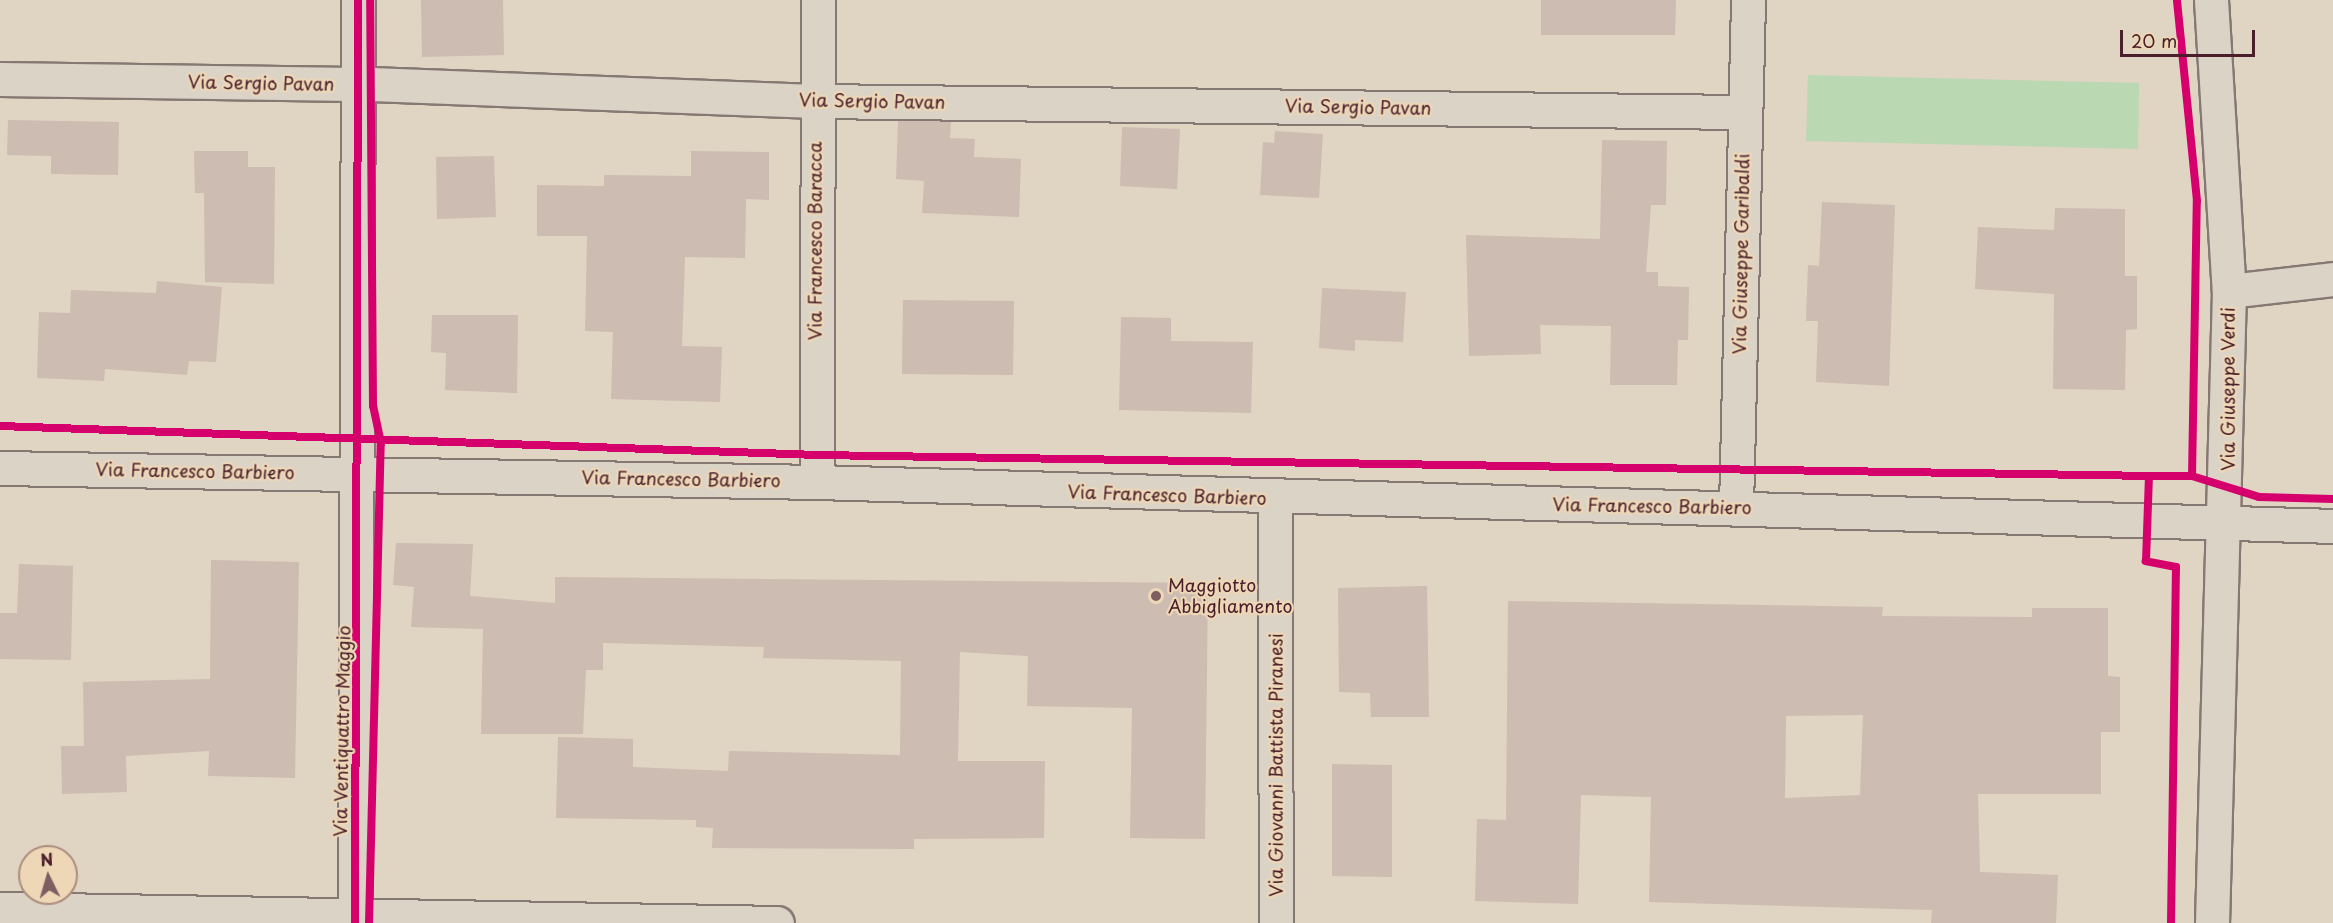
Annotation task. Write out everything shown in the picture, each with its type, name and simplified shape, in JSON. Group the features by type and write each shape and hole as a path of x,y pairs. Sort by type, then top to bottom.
{"street":[{"name":"Via Ventiquattro Maggio","path":"355,918 360,474 358,0"},
{"name":"Via Francesco Baracca","path":"817,482 815,101 818,0"},
{"name":"Via Giuseppe Garibaldi","path":"1736,507 1748,0"},
{"name":"Via Giuseppe Verdi","path":"2211,0 2229,291 2226,522 2212,923"},
{"name":"Via Sergio Pavan","path":"0,79 360,84 815,101 1745,112"},
{"path":"2229,291 2333,279"},
{"name":"Via Francesco Barbiero","path":"0,468 817,482 1275,498 1736,507 2333,526"},
{"name":"Via Giovanni Battista Piranesi","path":"1275,498 1276,923"},
{"path":"0,909 355,918 777,923"}],"green space":[{"path":"1808,75 2139,83 2138,149 1806,141"}],"building":[{"path":"421,0 503,0 504,55 422,57"},
{"path":"1541,0 1676,0 1675,35 1541,35"},
{"path":"8,120 119,122 118,175 51,174 51,156 7,155"},
{"path":"898,121 951,121 950,138 975,139 974,157 1021,159 1019,217 922,213 924,181 896,179"},
{"path":"1122,127 1180,129 1177,189 1120,186"},
{"path":"1275,131 1323,134 1319,198 1260,195 1263,142 1274,143"},
{"path":"1602,140 1667,141 1666,205 1651,205 1646,272 1658,272 1658,286 1689,287 1688,340 1678,340 1677,385 1610,385 1611,326 1540,325 1541,354 1469,356 1466,235 1600,239"},
{"path":"194,151 248,151 248,167 275,167 274,284 205,282 204,193 195,193"},
{"path":"691,151 769,152 769,200 746,199 745,258 685,257 682,346 722,347 720,402 611,399 613,332 585,331 587,236 537,236 537,185 604,186 604,175 691,176"},
{"path":"494,156 496,217 437,219 436,157"},
{"path":"1822,202 1895,205 1889,386 1816,382 1818,321 1806,321 1808,265 1819,266"},
{"path":"2055,208 2125,209 2125,276 2137,276 2137,329 2126,330 2125,390 2053,389 2054,294 1975,289 1978,227 2054,230"},
{"path":"157,281 222,287 216,362 189,361 187,375 105,369 104,381 37,378 39,312 70,313 71,290 156,293"},
{"path":"1322,288 1406,292 1403,342 1355,340 1355,351 1319,348"},
{"path":"903,300 1014,301 1013,375 902,374"},
{"path":"432,315 518,315 517,393 445,390 446,353 431,352"},
{"path":"1121,317 1171,318 1171,341 1253,342 1251,413 1119,410"},
{"path":"396,543 473,544 470,596 555,603 555,577 1208,583 1205,839 1130,838 1132,708 1027,706 1028,656 960,652 958,761 1045,761 1044,838 914,839 914,849 712,848 713,828 696,827 696,820 556,818 558,737 633,739 633,767 728,771 729,751 900,755 901,661 763,658 764,647 603,643 603,670 586,670 583,734 481,734 483,629 411,627 414,587 393,585"},
{"path":"211,560 299,562 295,778 208,776 209,751 126,756 127,792 62,794 61,746 84,746 83,682 210,679"},
{"path":"19,564 73,566 71,660 0,659 0,613 17,613"},
{"path":"1427,586 1429,717 1371,717 1370,693 1339,692 1338,588"},
{"path":"1508,601 1883,607 1882,616 2032,617 2032,608 2108,608 2108,676 2120,677 2120,732 2101,732 2101,794 1978,794 1980,872 2058,875 2056,923 1931,923 1932,910 1649,902 1651,797 1581,795 1578,904 1475,901 1477,819 1506,820","holes":["1863,715 1860,795 1785,798 1786,716"]},
{"path":"1332,764 1392,765 1392,877 1332,876"}],"cycle path":[{"path":"355,923 358,0"},
{"path":"369,923 381,443 373,406 370,0"},
{"path":"2171,923 2176,567 2146,561 2149,476 2192,476 2197,201 2177,0"},
{"path":"0,426 817,455 2149,476"},
{"path":"2192,476 2259,497 2333,499"}],"place":[{"name":"Maggiotto Abbigliamento","path":"1156,596"}]}
